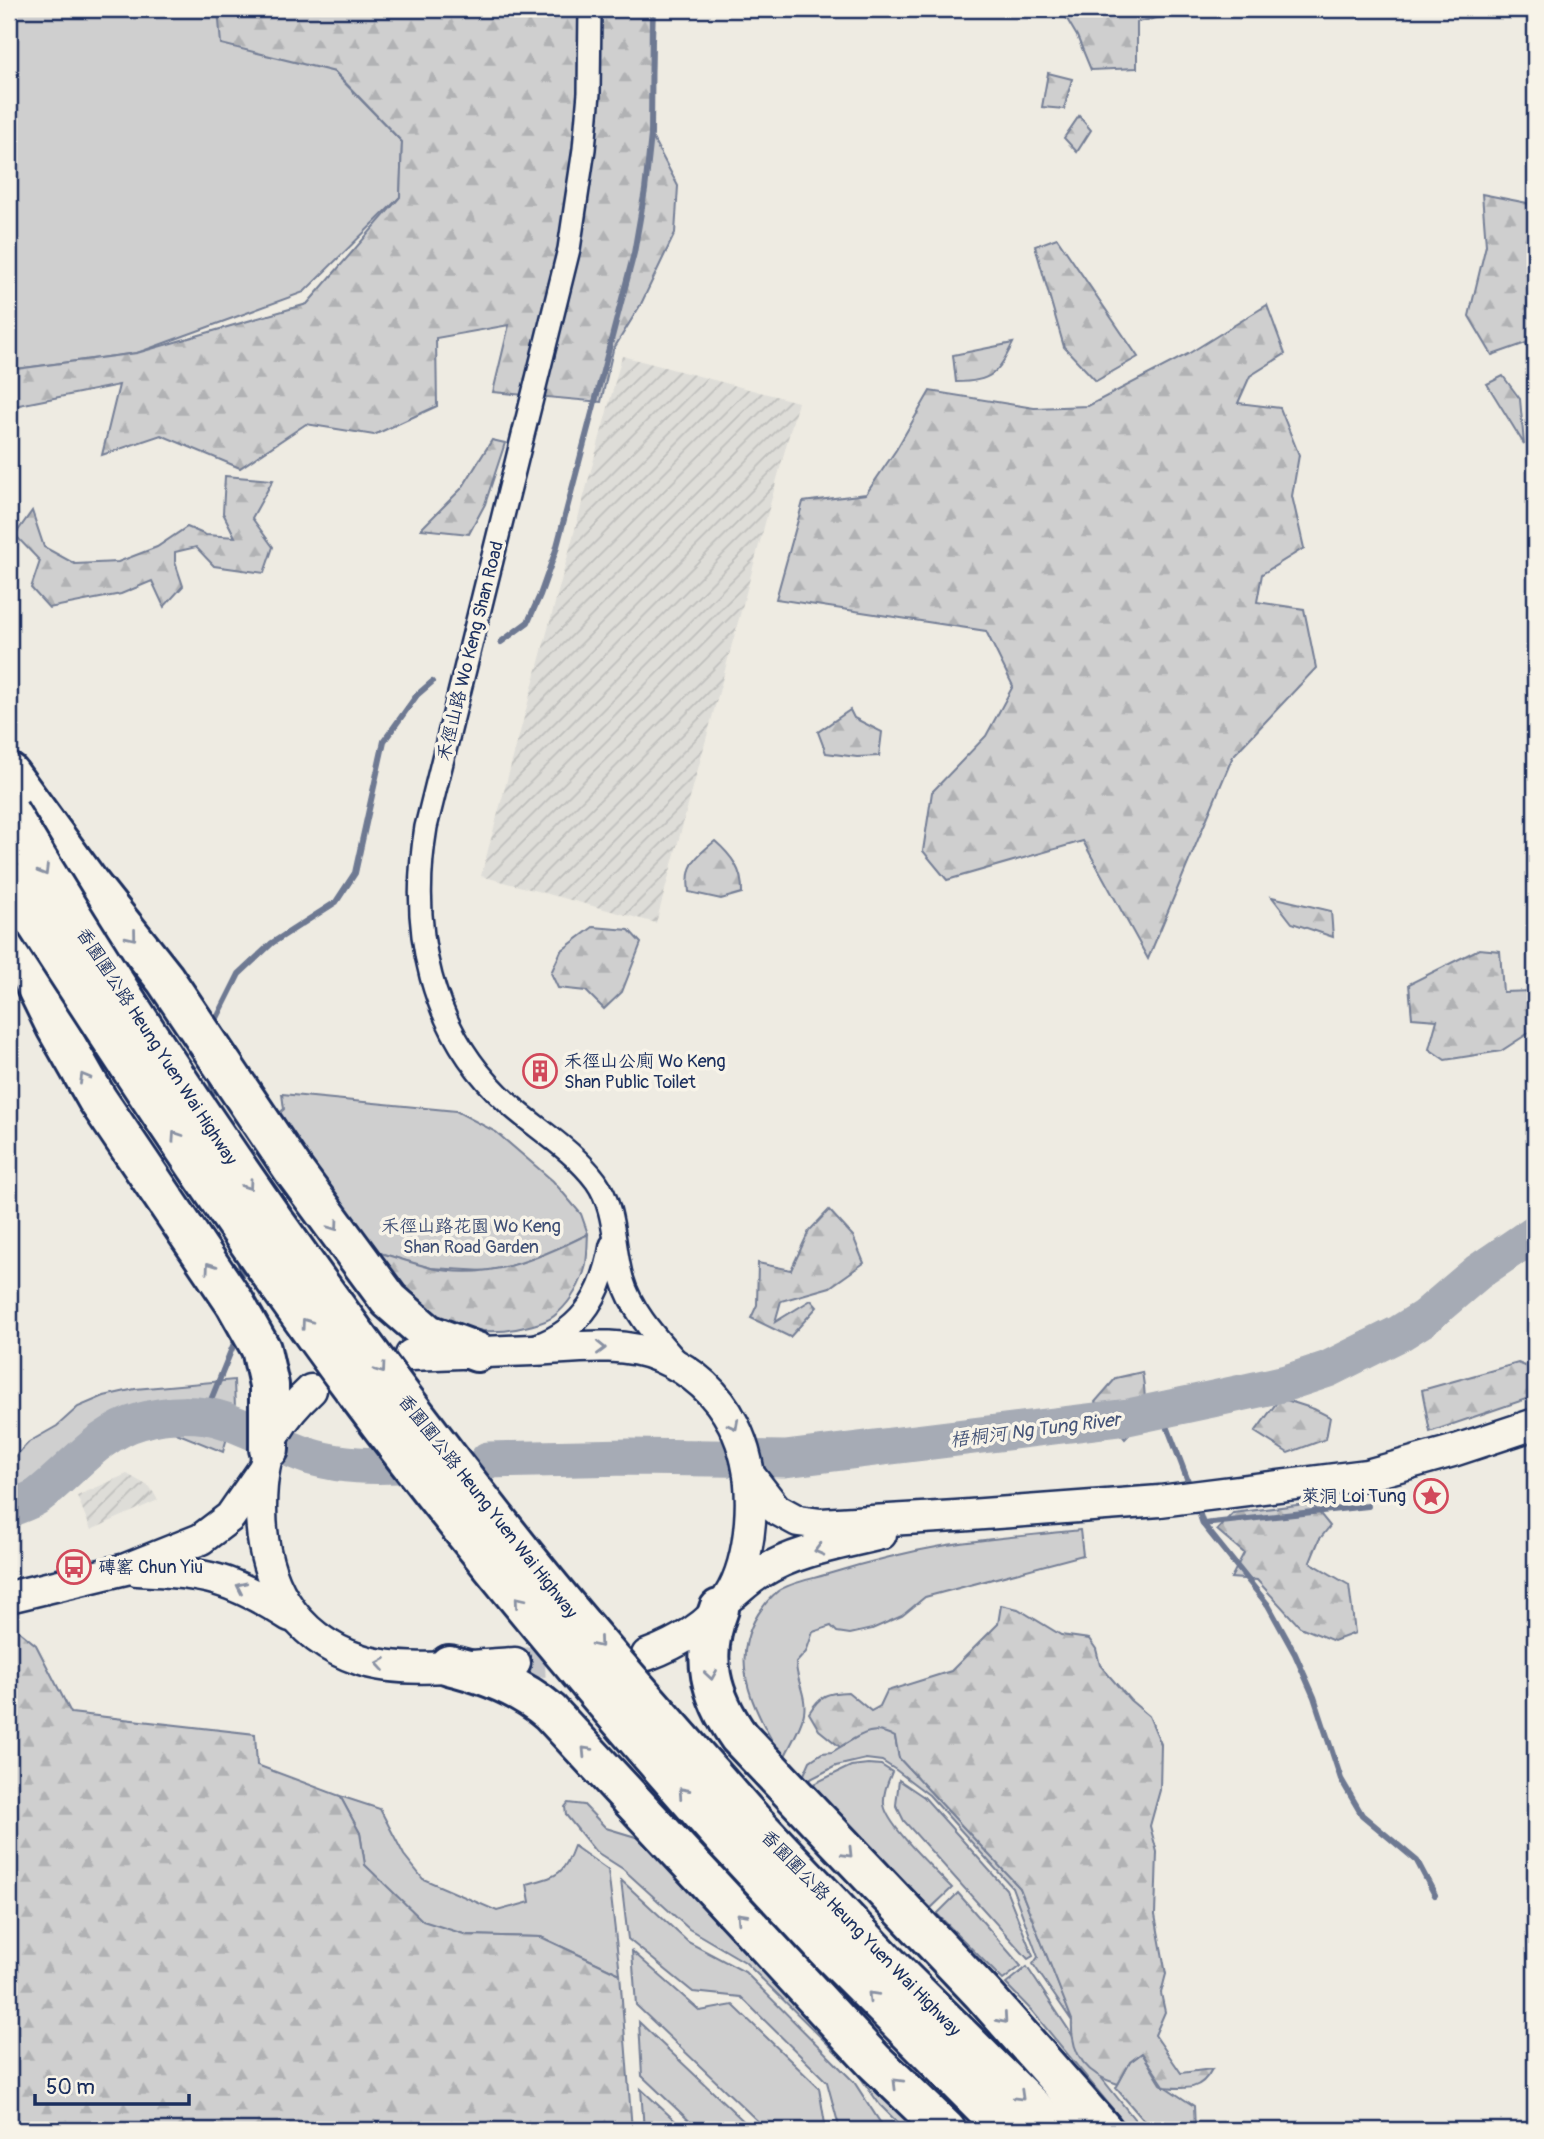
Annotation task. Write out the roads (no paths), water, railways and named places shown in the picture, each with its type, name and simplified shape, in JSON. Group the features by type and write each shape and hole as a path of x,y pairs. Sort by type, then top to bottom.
{"highway":[{"path":"9,773 89,883 165,979 294,1171 389,1300 428,1334 477,1352"},
{"name":"香園圍公路 Heung Yuen Wai Highway","path":"9,812 114,984 211,1132 397,1391 530,1562 669,1726 739,1831 832,1955 1007,2130"},
{"name":"香園圍公路 Heung Yuen Wai Highway","path":"9,881 146,1093 269,1272 363,1401 497,1574 628,1731 888,1964 1055,2130"},
{"path":"9,932 56,1027 97,1099 248,1324 261,1349 266,1366 290,1402 260,1476"},
{"path":"724,1603 713,1625 709,1644 710,1674 717,1700 735,1730 747,1746 982,1993 1103,2130"},
{"path":"449,1665 493,1678 530,1697 550,1712 874,2061 946,2130"}],"main road":[{"path":"411,1355 608,1347 632,1349 662,1357 693,1376 717,1399 738,1432 764,1511 737,1581 724,1603"},
{"path":"764,1511 798,1521 821,1524 957,1516 1193,1496 1367,1475 1394,1469 1535,1424"},
{"path":"9,1597 126,1569 201,1539 230,1517 260,1476"},
{"path":"260,1476 262,1535 269,1570 281,1598 299,1622"},
{"path":"647,1655 677,1642 761,1572 799,1555 957,1516"},
{"path":"126,1569 184,1572 218,1578 249,1591 299,1622 327,1644 359,1660 393,1666 515,1663"}],"street":[{"name":"禾徑山路 Wo Keng Shan Road","path":"590,9 589,82 584,149 569,250 426,827 419,897 428,968 436,994 458,1040 507,1102 569,1153 596,1182 603,1194 623,1281 633,1304 658,1340 693,1376"},
{"name":"禾徑山路 Wo Keng Shan Road","path":"523,1350 561,1334 586,1311 601,1288 614,1233"}],"waterway":[{"path":"501,642 528,622 556,550 634,253 651,135 652,9"},
{"path":"216,1029 217,1018 239,974 272,943 336,902 355,873 384,741 417,695 432,682"},
{"path":"211,1075 213,1102"},
{"name":"梧桐河 Ng Tung River","path":"488,1460 629,1457 785,1459 1128,1417 1241,1393 1286,1383 1328,1369 1400,1333 1424,1318 1478,1272 1535,1233"},
{"path":"240,1256 241,1283"},
{"path":"205,1415 237,1336"},
{"path":"1161,1410 1191,1489"},
{"name":"梧桐河 Ng Tung River","path":"9,1509 38,1496 86,1453 112,1434 141,1421 162,1416 195,1415 226,1421 292,1450 326,1461 357,1465 400,1465"},
{"path":"1197,1506 1203,1524 1268,1605 1295,1654 1314,1697 1341,1779 1362,1815 1417,1861 1435,1895"},
{"path":"1203,1524 1368,1506"}],"tunnel":[{"path":"515,1663 587,1660"}],"place":[{"name":"禾徑山公廁 Wo Keng Shan Public Toilet","path":"540,1071"},
{"name":"萊洞 Loi Tung","path":"1431,1496"},
{"name":"磚窰 Chun Yiu","path":"74,1567"}],"park label":[{"name":"禾徑山路花園 Wo Keng Shan Road Garden","path":"471,1236"}]}
